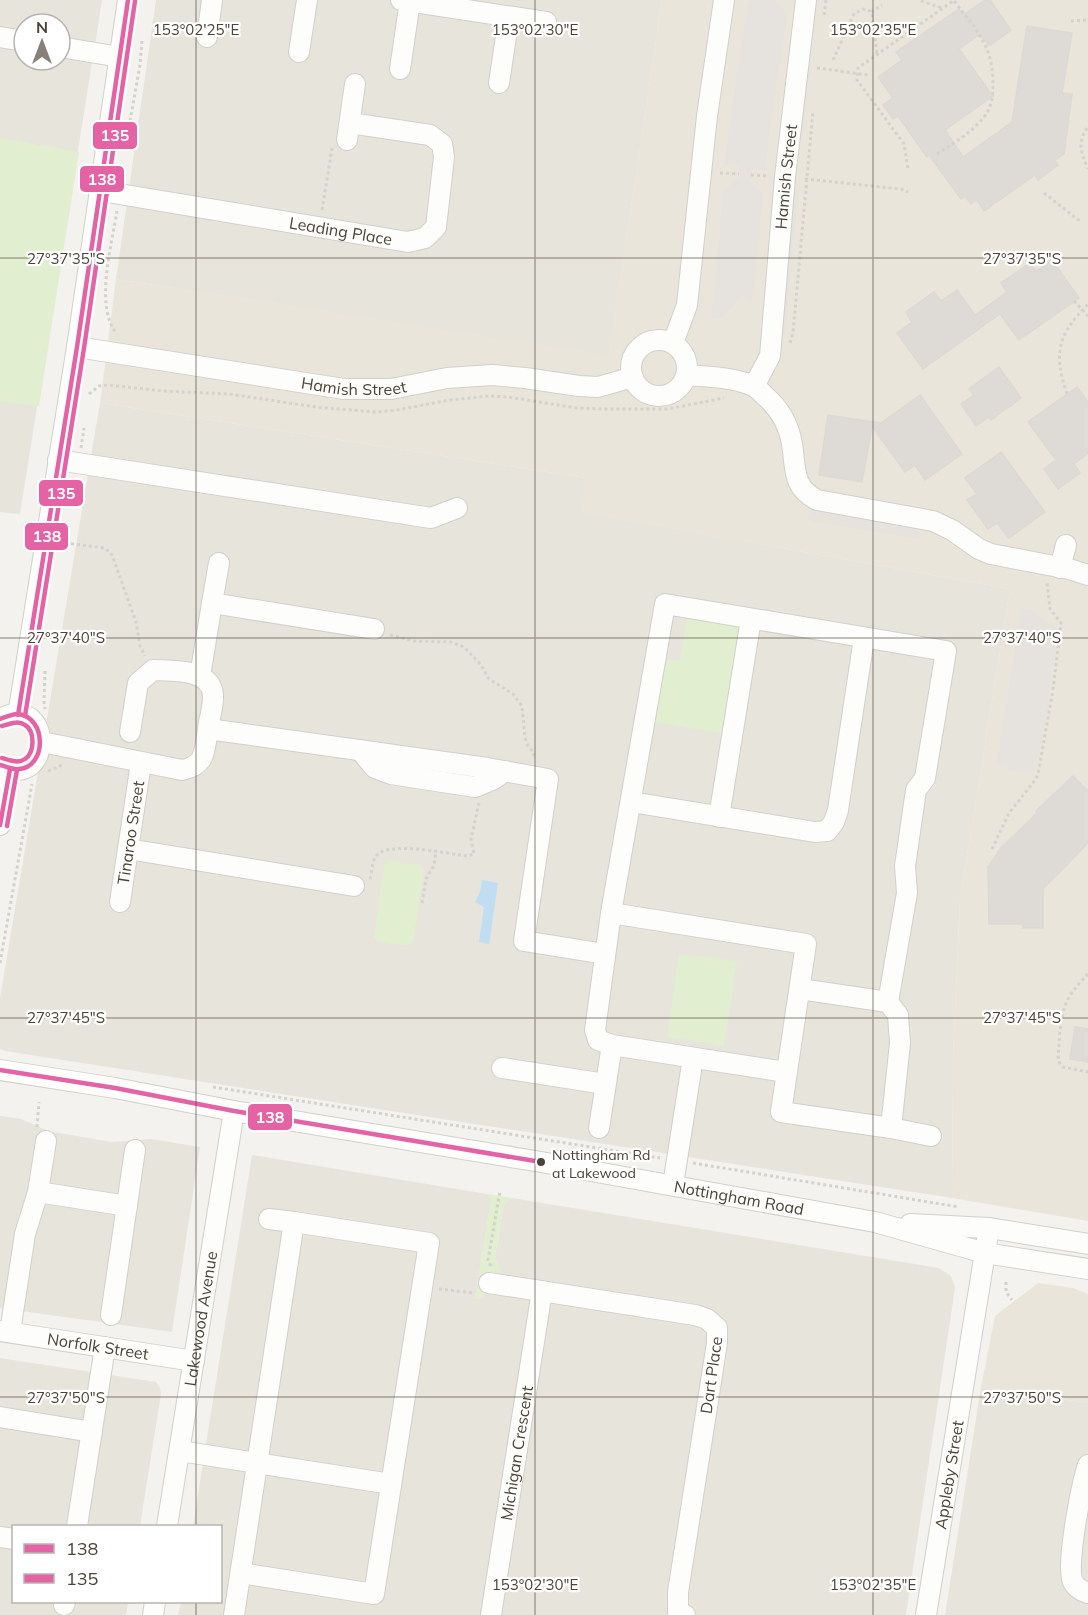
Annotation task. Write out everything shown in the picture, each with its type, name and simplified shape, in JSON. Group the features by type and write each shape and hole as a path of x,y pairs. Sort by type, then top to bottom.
{"street":[{"path":"0,825 5,767 19,769 36,759 42,742 38,727 26,717 9,717 58,460 77,346 110,192 120,57 128,0"},
{"path":"207,37 212,0"},
{"path":"299,52 307,0"},
{"path":"673,343 687,305 706,125 724,0"},
{"name":"Hamish Street","path":"754,386 771,356 790,134 806,0"},
{"path":"400,69 406,1 546,22"},
{"path":"499,83 509,17"},
{"path":"72,49 120,57"},
{"path":"348,132 355,84"},
{"name":"Leading Place","path":"110,192 408,242 425,238 436,226 444,157 442,144 430,135 348,132"},
{"path":"654,340 673,343 683,353 687,375 676,390 660,396 644,391 633,377 631,368 638,350 654,340"},
{"name":"Hamish Street","path":"77,346 344,389 392,389 447,378 492,375 598,387 633,377"},
{"path":"687,375 730,379 754,386 776,405 786,423 792,443 794,470 798,483 805,494 816,500 933,521 991,554 1053,573 1088,575"},
{"path":"58,460 431,518 457,508"},
{"path":"1053,573 1066,545"},
{"path":"200,676 219,563"},
{"path":"212,603 374,629"},
{"path":"786,1072 612,1045 598,1040 596,1030 611,913 665,604 946,651 925,778 916,790 905,866 907,893 888,1002"},
{"path":"719,817 751,619"},
{"path":"630,802 814,832 827,831 834,822 838,810 864,638"},
{"path":"42,742 141,763 182,770 194,768 202,761 213,695 210,687 200,676 191,673 153,670 138,683 130,732"},
{"path":"208,729 549,779 524,941 605,954"},
{"path":"360,750 375,768 391,774 476,787 484,785 505,771"},
{"name":"Tinaroo Street","path":"120,902 141,763"},
{"path":"128,849 354,886"},
{"path":"611,913 806,944 781,1112 931,1136"},
{"path":"800,989 888,1002 898,1015 900,1043 891,1128"},
{"path":"599,1128 612,1045"},
{"path":"673,1185 693,1058"},
{"path":"502,1068 605,1084"},
{"name":"Nottingham Road","path":"0,1070 673,1185 875,1222 985,1253 1088,1269"},
{"name":"Lakewood Avenue","path":"167,1525 234,1111"},
{"path":"5,1331 25,1234 38,1192 46,1141"},
{"path":"111,1315 135,1150"},
{"path":"38,1192 127,1206"},
{"path":"241,1573 374,1594 429,1243 269,1219"},
{"path":"234,1615 294,1222"},
{"name":"Nottingham Road","path":"875,1222 989,1228 1088,1244"},
{"name":"Appleby Street","path":"926,1615 989,1228"},
{"name":"Dart Place","path":"489,1283 695,1315 707,1319 717,1328 717,1343 678,1592 678,1612 685,1615"},
{"name":"Michigan Crescent","path":"491,1615 542,1291"},
{"name":"Norfolk Street","path":"5,1331 194,1361"},
{"path":"77,1525 105,1347"},
{"path":"0,1417 92,1432"},
{"path":"180,1451 391,1484"},
{"path":"1086,1474 1070,1564 1072,1582 1081,1591 1088,1593"}],"path":[{"path":"823,23 826,0"},
{"path":"921,1 943,8"},
{"path":"908,168 904,144 857,80 858,68 953,1 988,50 993,74 993,96 988,111 977,124 937,154"},
{"path":"871,12 882,5"},
{"path":"833,60 854,14 862,9 871,12"},
{"path":"871,12 877,54"},
{"path":"1071,21 1088,20"},
{"path":"129,127 140,65 142,35"},
{"path":"816,68 868,75"},
{"path":"789,350 793,333 813,101"},
{"path":"1088,128 1082,138 1080,151 1088,169"},
{"path":"320,228 333,137 348,132"},
{"path":"720,173 739,174"},
{"path":"751,175 771,176"},
{"path":"806,179 901,189 908,192"},
{"path":"110,192 104,296 110,326 117,334"},
{"path":"1044,194 1081,222"},
{"path":"1074,301 1088,316"},
{"path":"1068,394 1059,366 1060,349 1069,326 1088,304"},
{"path":"87,405 89,393 99,386 109,384 162,391 229,394 316,407 366,411 397,410 450,400 489,396 576,408 605,409 669,409 716,398 727,398"},
{"path":"79,463 84,428"},
{"path":"64,543 105,549 112,555 136,622 140,646 153,670"},
{"path":"992,849 1009,813 1036,779 1040,764 1053,690 1061,622 1050,609 1053,573"},
{"path":"374,629 414,641 451,642 464,647 481,665 489,679 513,694 522,706 525,738 534,753 531,776"},
{"path":"45,668 44,702 46,710"},
{"path":"39,776 60,766 64,747"},
{"path":"0,963 32,781"},
{"path":"354,886 369,884 375,857 382,852 403,848 467,856 474,854 471,838 484,785"},
{"path":"422,903 426,879 434,865 436,852"},
{"path":"1088,974 1070,994 1067,1002 1062,1018 1059,1056 1059,1062 1063,1067 1088,1072"},
{"path":"209,1086 751,1171 962,1208"},
{"path":"39,1102 37,1126 46,1141"},
{"path":"422,1286 488,1295 489,1283 494,1277 494,1271 488,1260 500,1191"},
{"path":"1006,1282 1006,1292 1012,1300"}],"shaded area":[{"path":"0,0 102,0 20,514 0,512"},
{"path":"156,0 662,0 609,356 116,279"},
{"path":"662,0 1088,0 1088,1221 952,1198 953,1056 960,899 1010,589 580,512 586,478 100,403 116,279 609,355"},
{"path":"751,0 775,0 785,11 787,19 770,124 765,172 755,167 751,171 751,182 763,195 753,302 741,296 725,315 715,320 712,318 723,193 738,178 739,169 733,164 724,167 740,52"},
{"path":"808,24 815,25 802,142 795,142"},
{"path":"791,184 798,191 785,333 778,333"},
{"path":"100,403 586,478 581,512 1010,589 960,899 953,1056 952,1198 0,1049 0,998"},
{"path":"813,507 921,526 919,539 816,522 807,519"},
{"path":"1021,608 1031,610 1048,624 1058,627 1047,715 1035,773 1008,771 1008,767 996,764"},
{"path":"0,1116 21,1119 48,1131 112,1142 151,1139 200,1147 172,1332 0,1308"},
{"path":"252,1155 487,1194 491,1200 475,1298 483,1299 487,1271 502,1273 495,1256 504,1204 512,1198 939,1268 951,1276 955,1288 906,1615 178,1615 181,1603 222,1603 222,1525 193,1525"},
{"path":"1038,1283 1073,1288 1088,1294 1088,1403 981,1387 995,1316"},
{"path":"0,1358 156,1382 161,1394 140,1525 12,1525 12,1603 128,1603 126,1615 0,1615"},
{"path":"981,1387 1088,1403 1088,1615 945,1615"}],"green space":[{"path":"0,138 79,152 39,406 0,401"},
{"path":"687,614 742,623 725,734 653,722 664,659 680,661"},
{"path":"390,861 419,865 424,871 413,942 407,946 378,941 374,937 384,864"},
{"path":"679,954 737,961 724,1046 667,1037"},
{"path":"487,1194 512,1198 504,1204 495,1255 502,1273 487,1272 483,1299 475,1298 491,1200"}],"water":[{"path":"482,880 498,883 489,944 479,942 484,907 475,902"}],"building":[{"path":"985,0 990,0 1011,30 989,46 980,34 959,49 993,96 945,130 963,157 1012,122 1027,26 1072,33 1062,93 1072,94 1064,154 1055,160 1058,165 1038,180 1035,175 984,211 977,200 971,204 965,196 961,199 898,116 893,119 883,105 893,98 878,77 902,60 896,52 959,9 963,15"},
{"path":"1052,260 1079,298 1019,340 1000,314 923,369 897,333 912,322 906,312 934,292 941,301 957,290 975,315 1007,292 1001,283 1030,263 1036,271"},
{"path":"999,367 1021,398 991,420 989,417 976,426 961,404 974,395 969,389"},
{"path":"1077,387 1088,402 1088,453 1074,464 1080,473 1058,489 1044,469 1056,460 1028,422"},
{"path":"920,395 962,454 925,480 915,465 905,472 872,426 862,482 819,475 828,415 881,423"},
{"path":"1001,452 1045,512 1009,538 997,523 988,529 967,500 977,494 965,478"},
{"path":"1073,776 1088,791 1088,843 1043,889 1043,928 1023,928 1023,924 989,924 988,867 1001,848"},
{"path":"1075,1027 1088,1029 1088,1062 1070,1059"}],"transit line":[{"name":"138","path":"18,715 77,347 128,0"},
{"name":"135","path":"25,716 84,348 135,1"},
{"name":"138","path":"0,719 16,714 28,717 38,732 40,742 39,752 28,766 17,769 0,765"},
{"name":"135","path":"2,726 19,723 28,728 31,732 32,747 25,759 14,761 2,758"},
{"name":"138","path":"0,825 10,769"},
{"name":"135","path":"7,826 17,770"},
{"name":"138","path":"0,1070 541,1162"}],"place":[{"name":"Nottingham Rd at Lakewood","path":"541,1162"}]}
